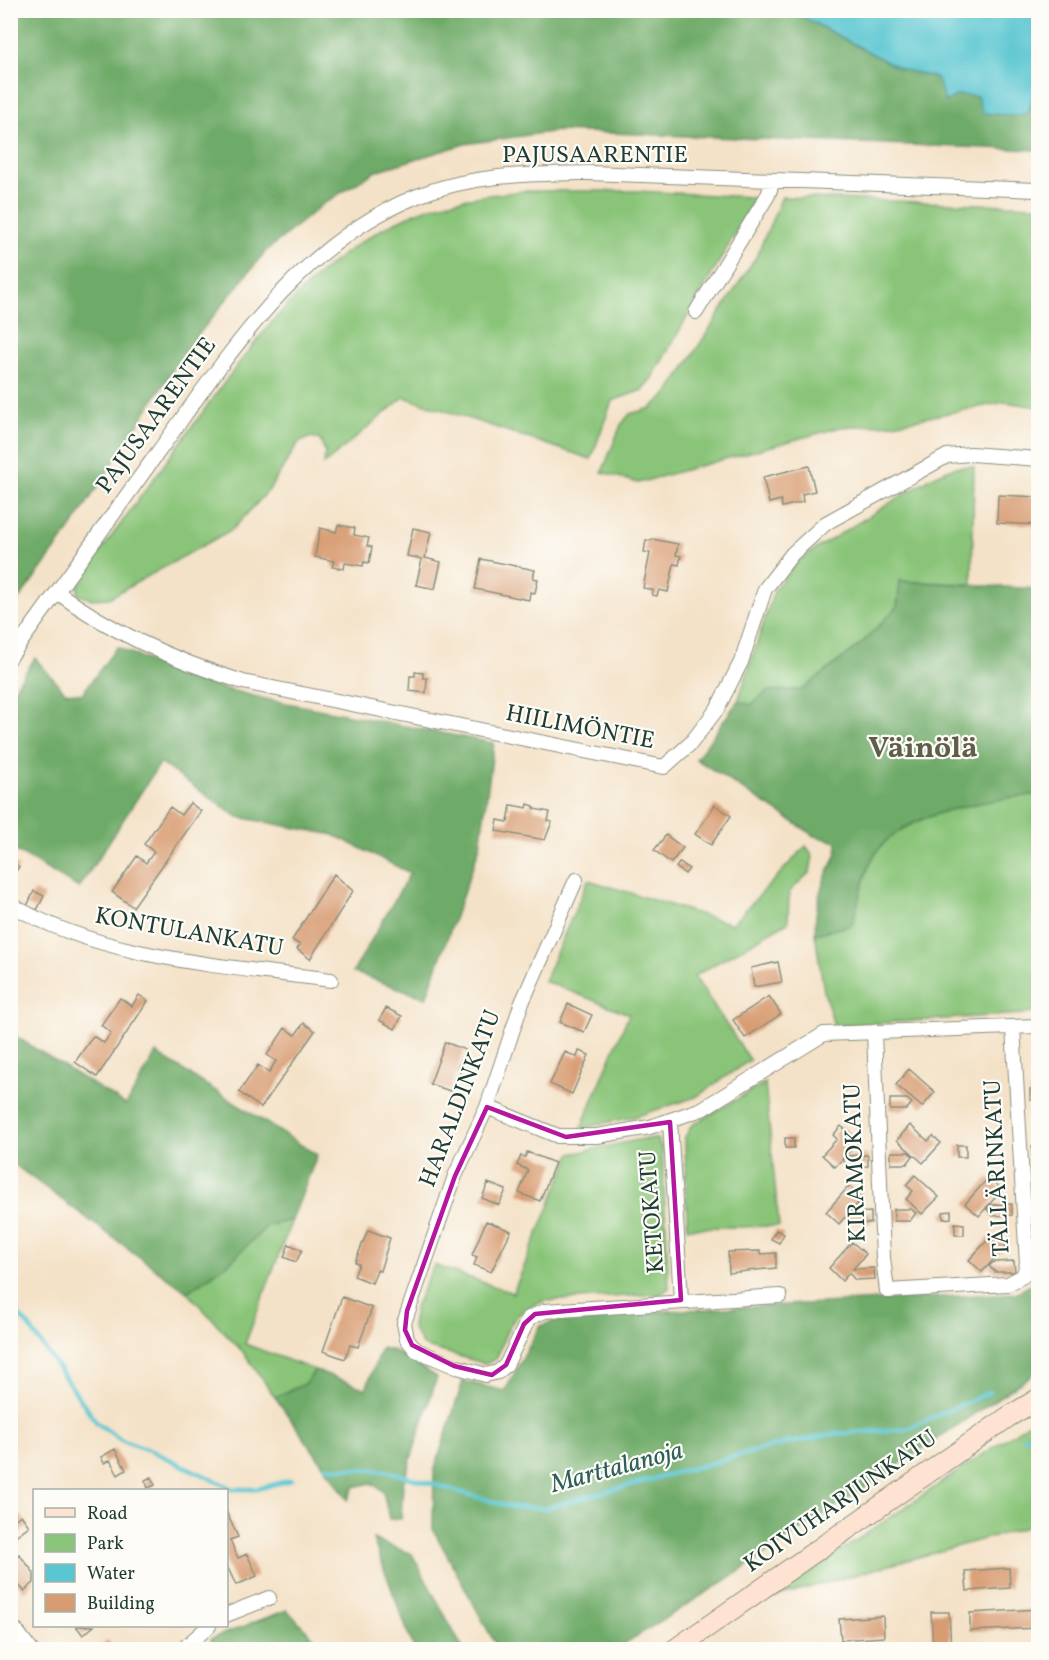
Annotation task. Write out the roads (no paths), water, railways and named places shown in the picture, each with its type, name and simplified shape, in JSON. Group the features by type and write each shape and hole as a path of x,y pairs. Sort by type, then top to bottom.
{"street":[{"name":"PAJUSAARENTIE","path":"10,657 227,356 273,300 322,253 373,217 416,196 462,182 523,174 589,173 1038,190"},
{"path":"696,312 768,195 773,181"},
{"name":"HIILIMÖNTIE","path":"57,592 82,611 194,666 243,682 664,767 697,737 717,709 741,662 765,589 792,554 814,532 947,456 971,454 1038,459"},
{"name":"HARALDINKATU","path":"407,1339 404,1323 406,1311 428,1259 454,1176 487,1107 521,1005 576,880"},
{"name":"KONTULANKATU","path":"10,904 36,920 93,942 221,966 331,980"},
{"path":"487,1107 551,1134 566,1137 597,1136 670,1122 702,1109 824,1034 1038,1026"},
{"name":"TÄLLÄRINKATU","path":"887,1291 1008,1284 1023,1276 1027,1264 1013,1027"},
{"name":"KIRAMOKATU","path":"874,1032 883,1258 887,1291"},
{"name":"KETOKATU","path":"670,1122 681,1300"},
{"name":"KETOKATU","path":"407,1339 416,1350 428,1356 480,1374 492,1375 506,1365 524,1324 535,1314 545,1311 681,1300 780,1296"},
{"name":"KOIVUHARJUNKATU","path":"674,1650 1008,1417 1038,1399"},
{"path":"228,1614 269,1598"},
{"path":"10,1623 31,1650"},
{"path":"182,1650 208,1627"}],"water":[{"path":"792,11 1038,11 1038,95 1033,98 1027,113 1016,116 983,113 977,96 957,95 945,102 937,78 901,69"}],"waterway":[{"name":"Marttalanoja","path":"10,1306 28,1325 97,1423 121,1440 154,1452 233,1489 257,1489 291,1480"},
{"name":"Marttalanoja","path":"326,1467 387,1471 512,1507 546,1508 774,1446 833,1434 907,1429 990,1392"},
{"path":"1023,1438 1038,1432"}],"district":[{"name":"Väinölä","path":"923,749"}]}
